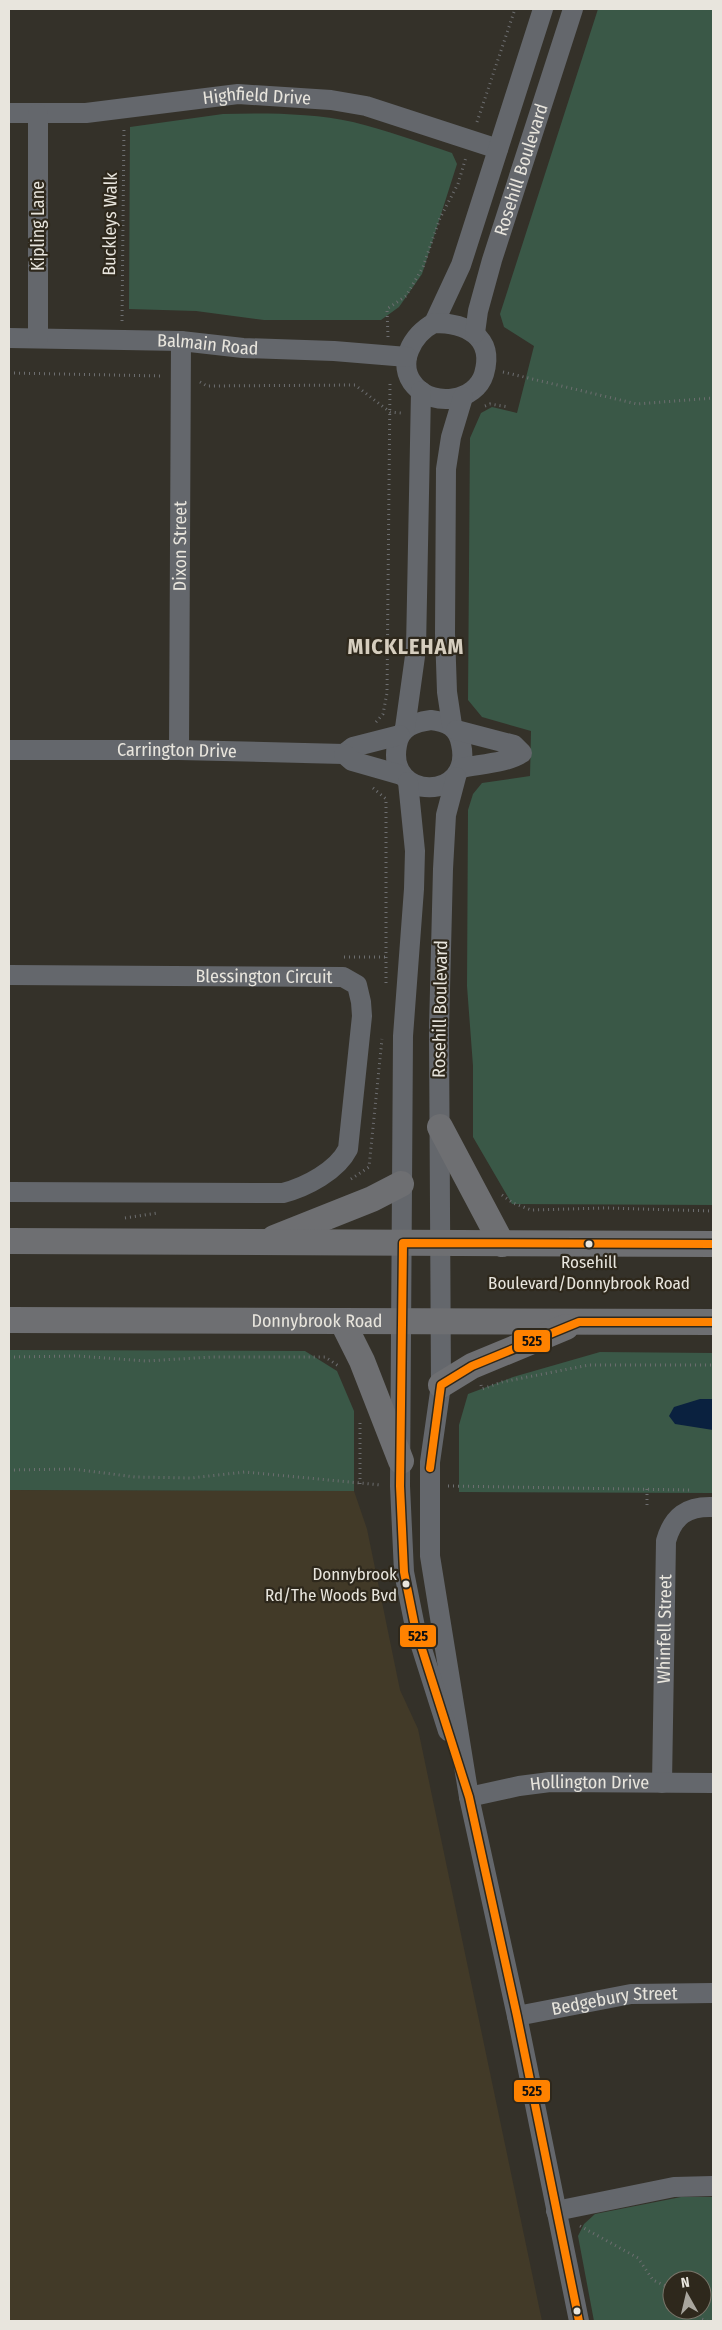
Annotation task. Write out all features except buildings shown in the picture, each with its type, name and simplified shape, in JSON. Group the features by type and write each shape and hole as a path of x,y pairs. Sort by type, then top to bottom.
{"main road":[{"path":"440,1127 478,1203 502,1244"},
{"path":"262,1243 372,1199 401,1184"},
{"path":"9,1241 713,1244"},
{"name":"Donnybrook Road","path":"9,1320 713,1322"},
{"path":"342,1322 362,1362 401,1474"},
{"path":"441,1385 472,1366 579,1322"}],"street":[{"name":"Rosehill Boulevard","path":"434,323 460,265 543,9"},
{"name":"Rosehill Boulevard","path":"475,333 478,311 492,260 573,9"},
{"name":"Highfield Drive","path":"9,113 86,114 238,94 331,100 366,106 498,149"},
{"name":"Kipling Lane","path":"38,114 38,338"},
{"path":"434,323 451,323 465,327 475,333 483,344 486,355 486,368 482,382 472,392 463,397 433,397 414,385 410,377 407,357 412,341 422,329 434,323"},
{"name":"Balmain Road","path":"9,338 122,339 407,357"},
{"name":"Dixon Street","path":"179,750 181,342"},
{"path":"403,732 413,723 431,720 514,745 522,753 513,759 485,762 459,773 435,787 425,787 404,779 396,753 403,732 416,649 421,391"},
{"path":"459,773 462,747 454,727 447,692 444,631 446,469 451,437 463,397"},
{"name":"Carrington Drive","path":"9,750 179,750 344,754 353,747 403,732"},
{"name":"Carrington Drive","path":"344,754 352,761 404,779"},
{"name":"Rosehill Boulevard","path":"459,773 446,816 444,857 439,1030 441,1385 430,1462 430,1556 469,1797"},
{"name":"Rosehill Boulevard","path":"404,779 414,842 414,889 403,1036 401,1474 404,1572 415,1627 469,1797"},
{"name":"Blessington Circuit","path":"9,975 343,977 357,985 362,1016 348,1149 337,1165 300,1187 283,1193 9,1192"},
{"name":"Whinfell Street","path":"662,1782 666,1541 670,1528 685,1511 701,1506 713,1507"},
{"name":"Hollington Drive","path":"469,1797 519,1786 550,1782 713,1783"},
{"path":"469,1797 517,2016 579,2321"},
{"name":"Bedgebury Street","path":"517,2016 631,1994 713,1993"},
{"path":"556,2211 674,2187 713,2186"}],"path":[{"name":"Buckleys Walk","path":"122,339 124,109"},
{"path":"486,368 636,404 713,398"},
{"path":"9,373 193,376 207,386 355,386 390,412"},
{"path":"338,956 386,957"},
{"path":"478,1203 500,1193 513,1203 531,1210 606,1208 713,1210"},
{"path":"9,1356 78,1356 146,1361 212,1357 325,1357 344,1370 362,1362"},
{"path":"360,1414 360,1484"},
{"path":"9,1470 74,1469 135,1477 191,1478 244,1472 291,1475 360,1484 401,1474"},
{"path":"430,1486 694,1490"},
{"path":"647,1489 647,1509"},
{"path":"556,2211 597,2237 638,2258 653,2280 662,2284"}],"shaded area":[{"path":"9,1490 354,1491 367,1529 400,1690 418,1729 542,2321 9,2321"}],"green space":[{"path":"598,9 713,9 713,1205 512,1204 473,1137 473,1066 467,986 468,810 473,794 482,783 530,776 531,731 482,717 468,700 470,438 481,413 492,407 517,413 534,346 504,327 500,314"},
{"path":"223,114 288,114 338,119 402,136 452,153 457,164 422,274 399,307 381,320 264,320 196,311 129,309 130,127"},
{"path":"9,1350 305,1351 337,1371 354,1411 354,1491 9,1490"},
{"path":"600,1352 713,1353 713,1493 459,1492 459,1425 468,1394 513,1377"},
{"path":"681,2197 713,2197 713,2321 594,2321 578,2236 584,2224 595,2214"}],"water":[{"path":"700,1399 713,1399 713,1430 675,1424 669,1416 674,1407"}],"transit line":[{"name":"525","path":"579,2321 517,2016 469,1797 415,1627 404,1572 400,1486 403,1243 713,1244"},
{"name":"525","path":"430,1468 441,1385 472,1366 579,1322 713,1322"}],"place":[{"name":"Rosehill Boulevard/Donnybrook Road","path":"589,1244"},
{"name":"Donnybrook Rd/The Woods Bvd","path":"406,1584"}],"district":[{"name":"MICKLEHAM","path":"406,646"}]}
